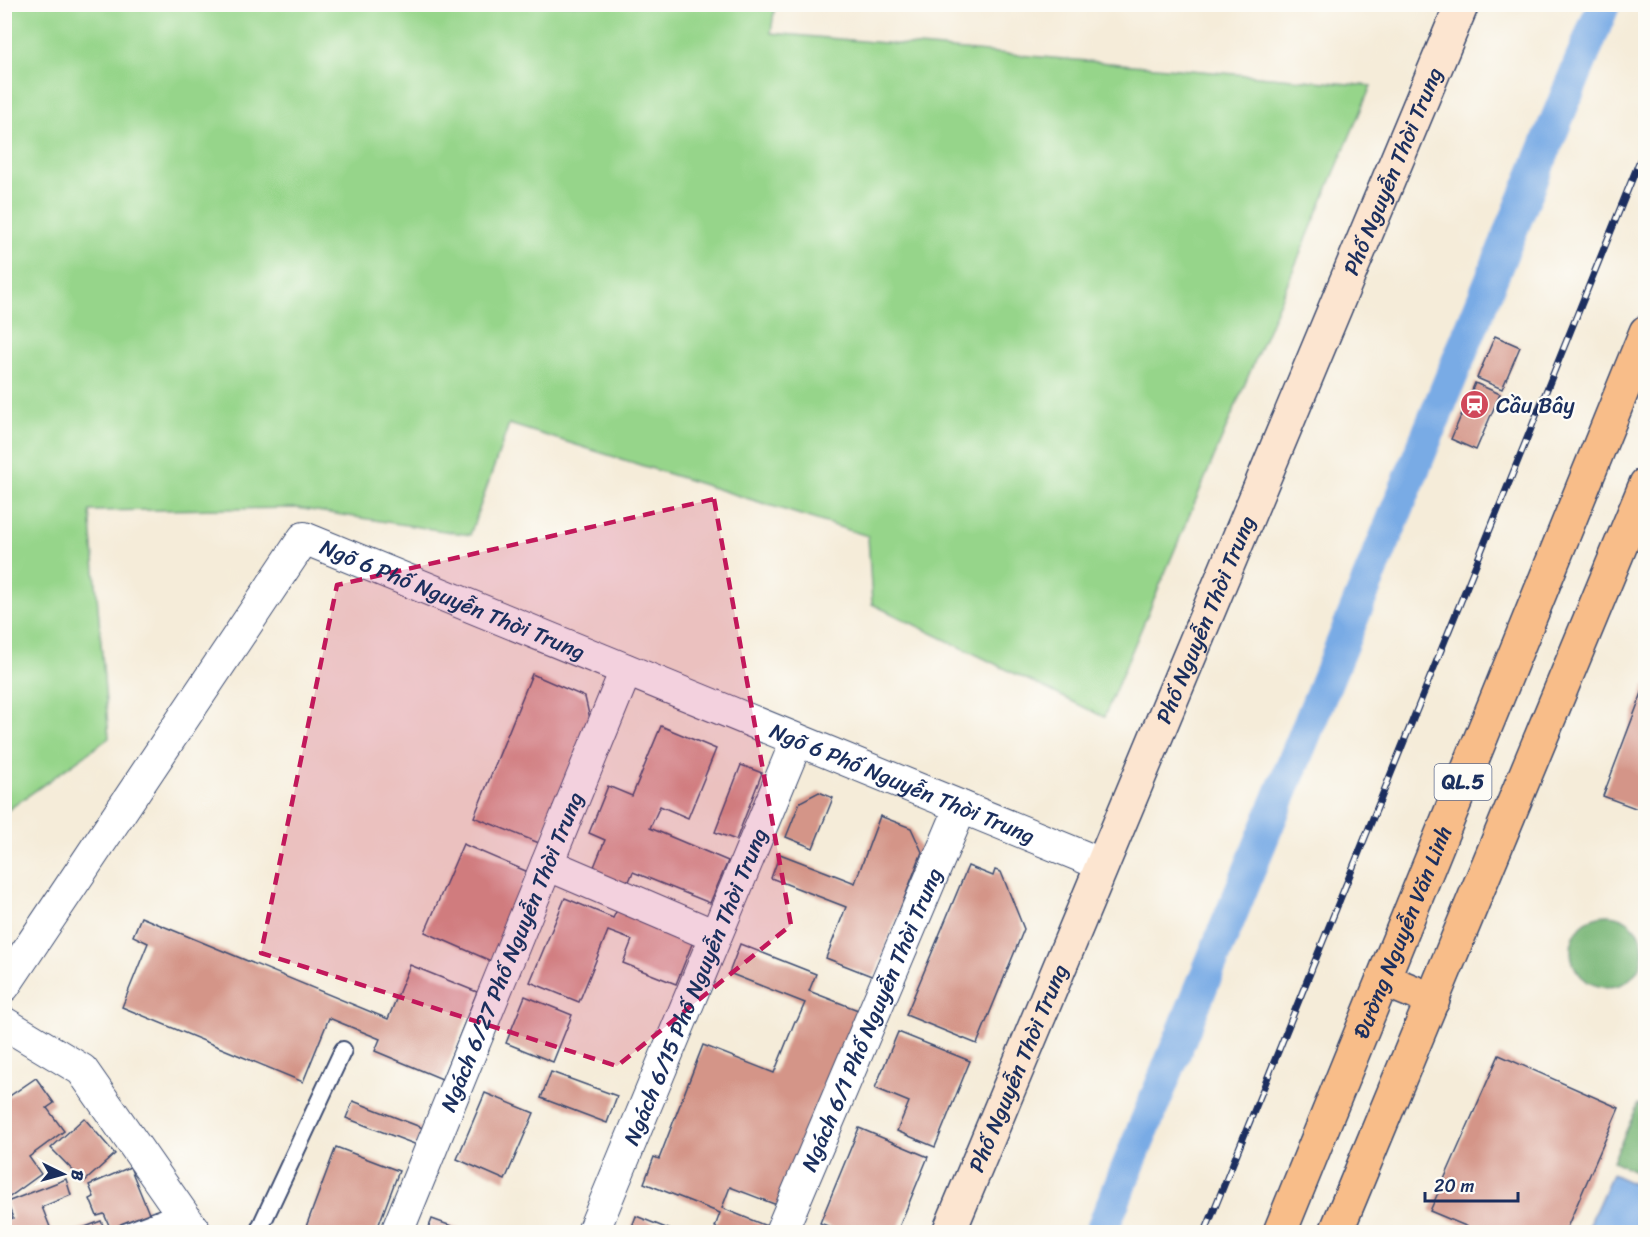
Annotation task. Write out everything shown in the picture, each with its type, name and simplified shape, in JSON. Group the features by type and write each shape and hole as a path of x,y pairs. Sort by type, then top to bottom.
{"highway":[{"name":"Đường Nguyễn Văn Linh","path":"1280,1233 1646,332"},
{"name":"QL.5","path":"1336,1233 1646,484"},
{"path":"1384,980 1433,1000"}],"street":[{"name":"Phố Nguyễn Thời Trung","path":"949,1233 1101,864 1462,4"},
{"name":"Ngõ 6 Phố Nguyễn Thời Trung","path":"4,986 304,538 1101,864"},
{"name":"Ngách 6/27 Phố Nguyễn Thời Trung","path":"398,1233 626,670"},
{"name":"Ngách 6/15 Phố Nguyễn Thời Trung","path":"593,1233 797,740"},
{"name":"Ngách 6/1 Phố Nguyễn Thời Trung","path":"781,1233 961,807"},
{"path":"547,864 716,936"},
{"path":"4,1023 82,1070 187,1222"}],"lane":[{"path":"258,1233 343,1050"},
{"path":"125,1233 187,1222"}],"highlighted area":[{"path":"714,499 791,925 617,1066 261,953 337,585"}],"green space":[{"path":"5,4 775,5 771,33 1371,86 1104,717 872,604 868,536 509,424 470,535 297,508 90,511 109,738 5,812"},
{"path":"1607,915 1627,921 1637,931 1643,951 1637,971 1627,981 1607,987 1587,981 1577,971 1571,951 1577,931 1587,921"},
{"path":"1638,1104 1645,1108 1645,1176 1613,1161"}],"water":[{"path":"1612,1174 1645,1189 1645,1232 1586,1232"}],"building":[{"path":"1495,336 1520,347 1502,389 1477,378"},
{"path":"1475,383 1500,394 1476,450 1451,439"},
{"path":"532,674 585,697 590,719 539,843 474,817"},
{"path":"1646,685 1646,812 1603,796"},
{"path":"661,726 716,749 688,818 660,806 650,828 728,861 710,903 633,872 624,893 589,879 605,840 589,833 608,786 632,796"},
{"path":"741,765 762,773 736,840 715,832"},
{"path":"819,792 833,798 813,848 786,837 800,802"},
{"path":"880,816 911,828 922,852 874,977 826,958 846,907 771,878 780,854 855,883"},
{"path":"463,844 528,872 491,961 425,932"},
{"path":"968,866 993,876 995,870 1001,872 1024,929 977,1044 906,1015"},
{"path":"565,898 613,918 618,908 694,939 676,984 623,963 632,940 608,931 579,1002 530,982"},
{"path":"141,917 388,1019 410,965 477,992 442,1079 375,1051 380,1039 329,1018 303,1082 122,1007 148,943 133,936"},
{"path":"740,944 816,974 809,991 858,1010 782,1207 730,1187 722,1208 769,1227 766,1232 730,1232 715,1227 720,1213 644,1183 654,1157 659,1159 703,1045 774,1073 795,1021 805,1003 729,973"},
{"path":"525,996 572,1015 553,1062 506,1043"},
{"path":"898,1032 970,1061 935,1147 897,1131 909,1102 875,1088"},
{"path":"1499,1055 1619,1108 1565,1232 1480,1232 1430,1211"},
{"path":"551,1072 617,1096 607,1123 541,1098"},
{"path":"36,1078 54,1103 47,1108 64,1131 29,1157 41,1174 4,1201 4,1100"},
{"path":"485,1093 534,1113 505,1180 457,1159"},
{"path":"353,1101 423,1128 417,1145 346,1118"},
{"path":"84,1118 115,1154 84,1182 51,1148"},
{"path":"859,1128 928,1157 897,1232 843,1232 820,1223"},
{"path":"336,1147 399,1171 376,1232 304,1232"},
{"path":"130,1167 150,1216 112,1232 104,1214 97,1216 90,1199 94,1197 89,1185"},
{"path":"66,1179 71,1195 42,1207 52,1232 4,1232 4,1226 8,1225 6,1221 13,1218 7,1202"},
{"path":"636,1216 676,1232 630,1232"},
{"path":"432,1219 468,1232 427,1232"},
{"path":"101,1221 106,1232 72,1232"},
{"path":"170,1221 175,1232 139,1232"}],"waterway":[{"path":"1101,1232 1604,4"}],"railway":[{"path":"1205,1232 1646,145"}],"place":[{"name":"Cầu Bây","path":"1475,405"}]}
